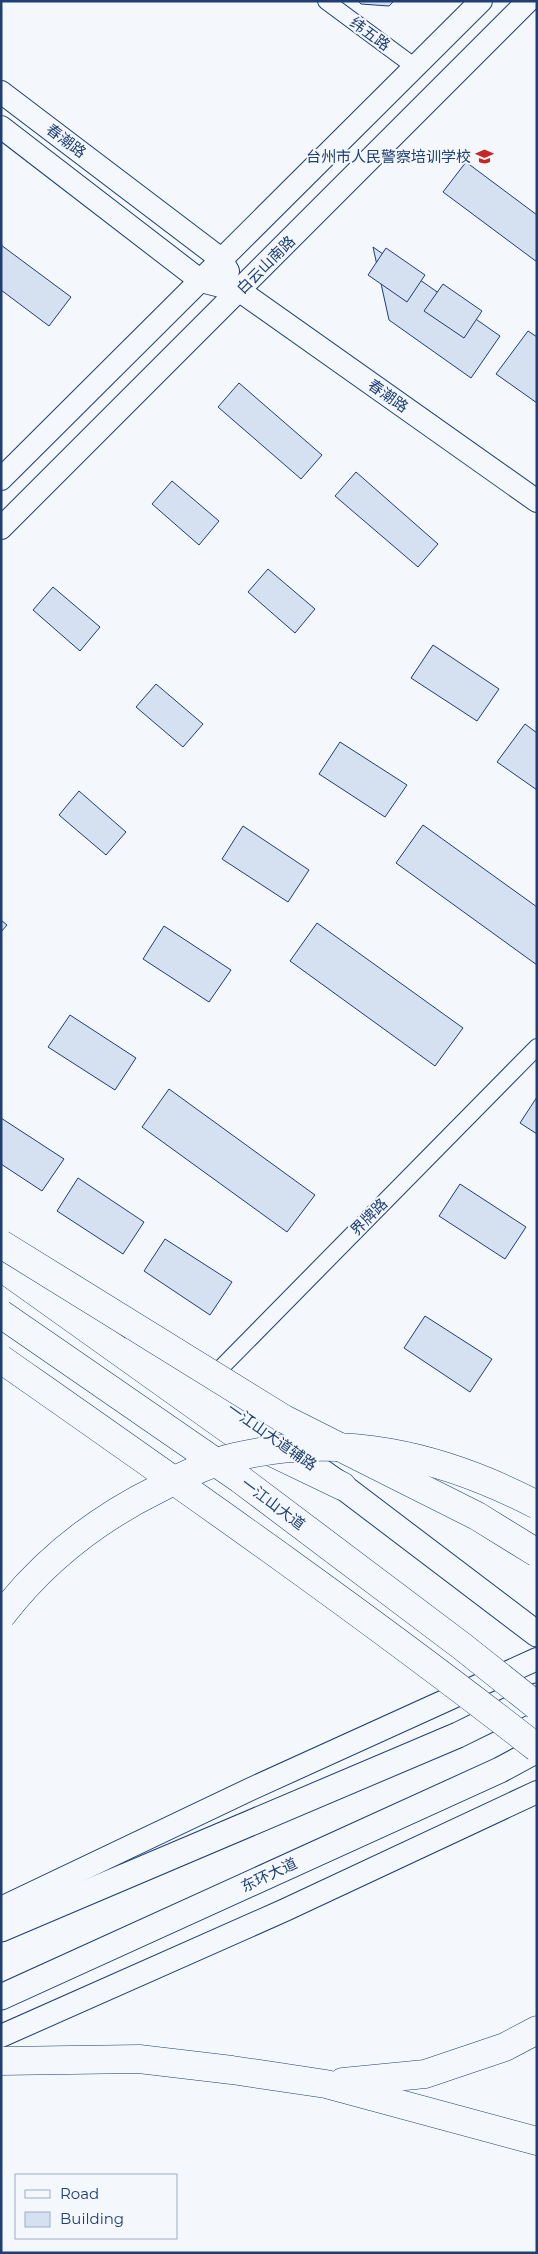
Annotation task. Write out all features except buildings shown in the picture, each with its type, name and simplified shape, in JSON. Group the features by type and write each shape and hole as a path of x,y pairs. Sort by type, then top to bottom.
{"highway":[{"path":"1,1244 284,1419 470,1512 537,1553"},
{"path":"1,1267 238,1436 342,1486"},
{"name":"一江山大道","path":"1,1314 240,1479 463,1647 537,1706"},
{"path":"1,1359 213,1508 412,1652 537,1749"},
{"path":"1,1616 25,1586 54,1558 127,1504 184,1475 234,1457 309,1447 382,1450 443,1464 475,1475 537,1505"},
{"path":"326,2084 425,2074 505,2048 537,2030"},
{"path":"1,2061 139,2060 232,2070 326,2084 537,2141"}],"main road":[{"path":"1,479 481,1"},
{"name":"白云山南路","path":"1,528 528,1"},
{"name":"春潮路","path":"1,92 221,259 240,291"},
{"name":"春潮路","path":"1,127 201,281 240,291 537,501"},
{"name":"一江山大道辅路","path":"1,1249 342,1486 537,1634"},
{"path":"1,1908 252,1788 537,1659"},
{"path":"1,1930 458,1734 537,1696"},
{"name":"东环大道","path":"1,1997 500,1770 537,1749"},
{"path":"1,2036 285,1910 537,1792"}],"street":[{"name":"纬五路","path":"326,1 415,67"},
{"name":"界牌路","path":"202,1387 537,1047"}],"place":[{"name":"台州市人民警察培训学校","path":"485,157"}]}
